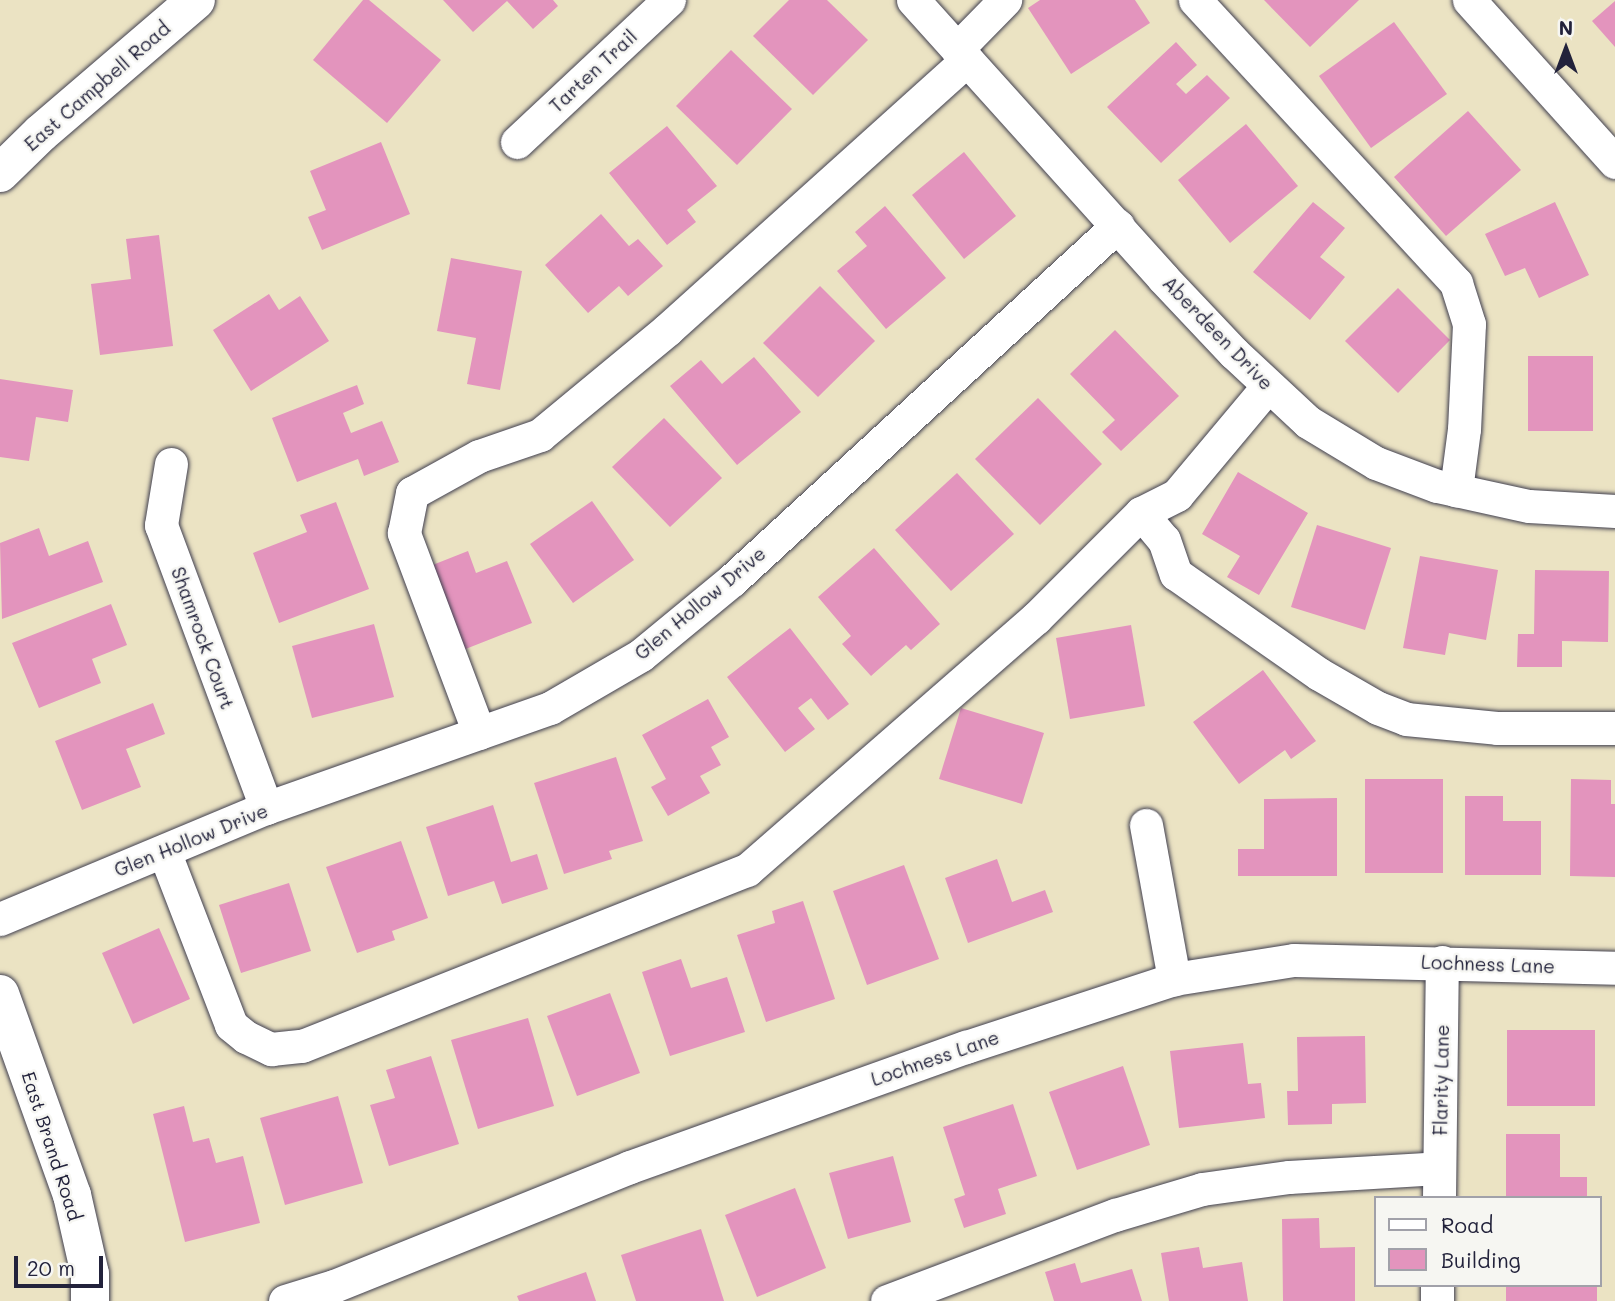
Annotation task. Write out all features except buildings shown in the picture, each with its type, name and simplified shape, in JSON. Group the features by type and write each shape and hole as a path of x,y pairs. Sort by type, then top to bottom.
{"main road":[{"name":"East Campbell Road","path":"0,173 41,133 195,0"},
{"name":"East Brand Road","path":"0,994 72,1195 90,1274 90,1301"}],"street":[{"name":"Tarten Trail","path":"517,142 669,0"},
{"name":"Aberdeen Drive","path":"913,0 1234,353 1308,422 1376,463 1456,490 1530,506 1615,511"},
{"path":"479,733 404,533 412,493 479,456 540,435 668,328 962,54 1005,0"},
{"path":"1195,0 1456,283 1469,324 1469,354 1464,429 1456,490"},
{"path":"1469,0 1615,162"},
{"name":"Glen Hollow Drive","path":"0,919 266,808 551,708 641,656 732,580 1118,225"},
{"path":"164,851 231,1025 246,1037 271,1049 302,1046 747,870 1035,618 1140,513 1177,495 1268,386"},
{"name":"Shamrock Court","path":"171,464 161,526 266,808"},
{"path":"1140,513 1164,540 1176,574 1320,674 1378,708 1406,719 1497,728 1615,727"},
{"path":"1146,825 1174,979"},
{"name":"Lochness Lane","path":"285,1301 335,1294 630,1167 966,1047 1174,979 1294,960 1615,968"},
{"name":"Flarity Lane","path":"1439,1183 1443,962"},
{"path":"887,1301 1115,1215 1202,1189 1289,1177 1439,1183"}]}
